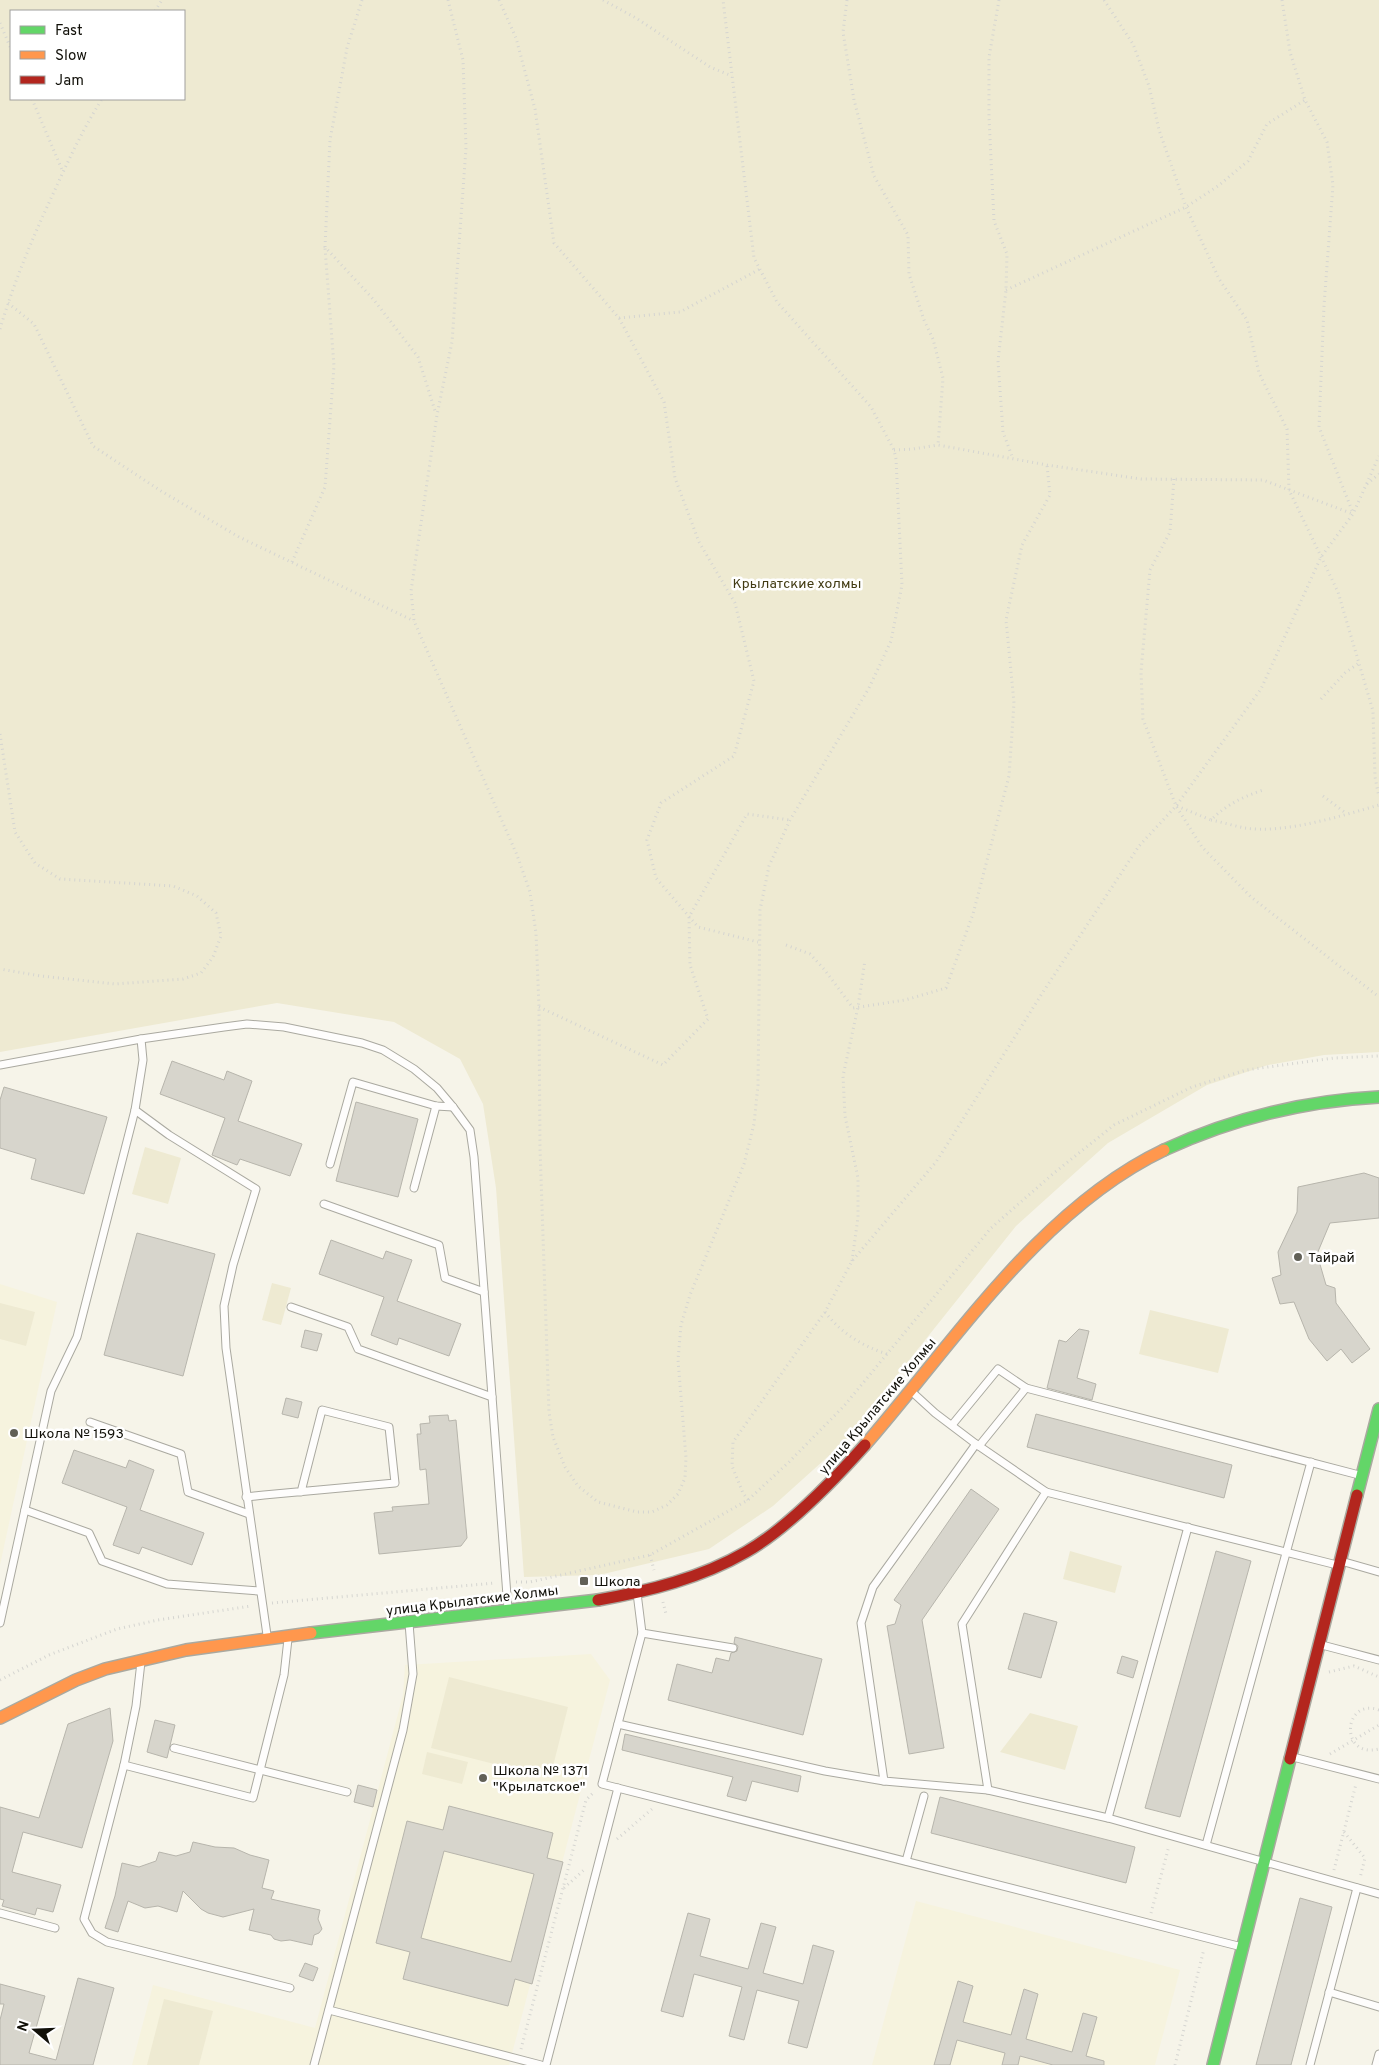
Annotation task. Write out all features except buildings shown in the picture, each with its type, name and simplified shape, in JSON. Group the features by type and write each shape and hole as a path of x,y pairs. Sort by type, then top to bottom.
{"street":[{"name":"улица Крылатские Холмы","path":"0,1718 76,1680 105,1669 186,1650 267,1638 508,1612 637,1593 691,1578 743,1554 772,1534 820,1494 843,1471 977,1310 1018,1265 1090,1197 1146,1159 1212,1130 1277,1109 1312,1102 1379,1097"},
{"path":"1213,2065 1379,1409"}],"lane":[{"path":"0,1065 141,1039 247,1024 284,1027 362,1043 383,1050 414,1069 437,1088 470,1130 474,1157 508,1612"},
{"path":"0,1623 52,1391 77,1337 135,1110 143,1060 141,1039"},
{"path":"330,1164 353,1082 436,1106 453,1107"},
{"path":"414,1188 436,1106"},
{"path":"135,1110 169,1135 256,1189 233,1265 224,1306 226,1348 267,1638"},
{"path":"324,1204 439,1245 445,1278 484,1292"},
{"path":"291,1306 348,1327 358,1349 492,1397"},
{"path":"952,1425 998,1369 1026,1388 1362,1476"},
{"path":"884,1781 860,1623 873,1587 978,1445 1026,1388"},
{"path":"910,1391 978,1445 1046,1492 1286,1552 1379,1572"},
{"path":"246,1497 301,1492 395,1483 390,1427 322,1410 301,1492"},
{"path":"90,1422 181,1454 188,1492 249,1514"},
{"path":"1206,1845 1311,1462"},
{"path":"988,1790 962,1624 1046,1492"},
{"path":"25,1510 89,1533 102,1561 168,1584 259,1591"},
{"path":"1108,1818 1188,1527"},
{"path":"637,1593 642,1633 602,1784 1148,1921 1243,1947"},
{"path":"314,2065 403,1730 413,1674 409,1623"},
{"path":"642,1633 732,1648"},
{"path":"124,1765 253,1798 284,1675 288,1636"},
{"path":"1319,1644 1379,1660"},
{"path":"141,1660 136,1706 124,1765 84,1919 92,1933 108,1942 290,1988"},
{"path":"618,1724 825,1771 884,1781 988,1790 1108,1818 1379,1894"},
{"path":"174,1748 347,1792"},
{"path":"1290,1756 1379,1779"},
{"path":"546,2065 618,1788"},
{"path":"906,1861 924,1796"},
{"path":"1310,2065 1358,1888"},
{"path":"0,1913 55,1928"},
{"path":"1329,1992 1379,2006"},
{"path":"329,2010 541,2065"},
{"path":"1376,2065 1379,2054"}],"path":[{"path":"292,562 325,486 334,366 325,247 330,140 347,48 362,0"},
{"path":"448,0 463,60 466,148 452,342 437,415 411,591 414,621 517,855 530,892 536,933 539,1007 540,1148 549,1412 553,1437 565,1468 578,1486 598,1502 637,1512 652,1512 667,1505 678,1494 685,1478 686,1458 678,1360 681,1325 690,1296 744,1164 754,1124 758,1085 758,942 760,910 770,866 790,820 869,688 891,641 902,585 894,450 871,407 778,302 754,258 723,0"},
{"path":"499,0 516,38 535,109 554,243 619,318 664,402 676,478 699,542 735,604 754,680 734,756 661,803 647,840 656,878 698,927 758,942"},
{"path":"603,0 636,18 710,67 732,76"},
{"path":"847,0 843,32 854,100 874,176 908,235 909,274 924,320 933,339 944,378 938,445"},
{"path":"999,0 989,58 990,117 994,221 1007,254 1006,290 998,361 1003,432 1013,458"},
{"path":"1104,0 1134,44 1149,86 1160,130 1186,207 1219,279 1247,320 1258,373 1287,429 1289,490 1338,592 1373,710 1375,777 1379,797"},
{"path":"1282,0 1290,52 1304,100 1327,142 1333,185 1324,306 1319,428 1353,514"},
{"path":"0,23 10,48"},
{"path":"32,100 63,172"},
{"path":"0,329 29,247 84,129 101,100"},
{"path":"1006,290 1186,207 1218,186 1248,162 1267,124 1304,100"},
{"path":"325,247 374,300 418,357 437,415"},
{"path":"619,318 680,312 760,269"},
{"path":"8,303 34,324 94,446 161,491 239,537 414,621"},
{"path":"894,450 938,445 1047,465 1141,479 1263,480 1353,514"},
{"path":"748,1500 743,1493 732,1466 733,1442 825,1312 852,1262 936,1162 1043,992 1139,846 1176,806 1261,689 1321,557 1353,514 1379,456"},
{"path":"786,945 810,954 824,969 853,1008 905,1000 946,988 970,923 1009,776 1014,703 1006,620 1022,545 1050,495 1047,465"},
{"path":"1366,484 1379,474"},
{"path":"1174,479 1170,532 1150,570 1141,672 1143,719 1176,806 1202,847 1251,897 1379,998"},
{"path":"1321,699 1345,673 1359,663"},
{"path":"0,734 15,832 35,863 60,878 173,886 197,896 216,913 220,936 213,957 201,972 182,979 115,984 41,976 0,969"},
{"path":"1211,820 1222,809 1239,798 1263,790"},
{"path":"1323,796 1347,814"},
{"path":"1176,806 1211,820 1246,828 1275,829 1347,814 1379,805"},
{"path":"539,1007 663,1065 708,1019 690,965 689,917 747,814 790,820"},
{"path":"852,1262 858,1217 858,1178 846,1116 843,1076 858,1007 865,960"},
{"path":"0,1680 49,1654 117,1629 158,1620 262,1604 506,1582 530,1582 650,1555 748,1500 789,1462 844,1406 991,1228 1054,1173 1114,1125 1192,1087 1246,1070 1334,1058 1379,1056"},
{"path":"825,1312 846,1334 870,1348 887,1354"},
{"path":"1329,1672 1354,1666 1379,1676"},
{"path":"1379,1710 1368,1708 1360,1711 1354,1716 1350,1724 1353,1741 1359,1747 1368,1750 1379,1749"},
{"path":"1316,1763 1379,1725"},
{"path":"1331,1880 1359,1774"},
{"path":"518,2059 586,1800 602,1784"},
{"path":"1344,1832 1365,1858 1360,1880"},
{"path":"1148,1921 1172,1836"},
{"path":"1175,2065 1207,1937"}],"shaded area":[{"name":"Школа № 1593","path":"0,1284 57,1302 0,1565"},
{"name":"Школа № 1371 \"Крылатское\"","path":"591,1654 610,1680 509,2065 132,2065 153,1985 315,2028 403,1695 405,1665"},
{"path":"916,1901 1180,1970 1155,2065 872,2065"}],"green space":[{"name":"Крылатские холмы","path":"0,0 1379,0 1379,1052 1324,1055 1268,1065 1207,1085 1108,1143 1016,1226 843,1443 773,1506 709,1549 599,1575 524,1577 496,1188 483,1104 460,1059 394,1022 277,1003 0,1052"},
{"path":"145,1147 181,1158 168,1204 132,1194"},
{"path":"272,1283 291,1288 281,1325 262,1320"},
{"path":"0,1303 35,1312 26,1346 0,1339"},
{"path":"1150,1310 1229,1329 1218,1373 1139,1354"},
{"path":"1070,1551 1122,1566 1115,1593 1063,1579"},
{"path":"449,1677 568,1707 550,1778 431,1748"},
{"path":"1030,1713 1078,1726 1065,1770 1000,1752"},
{"path":"427,1752 468,1762 462,1784 422,1774"},
{"path":"164,1999 213,2011 199,2065 147,2065"}],"traffic: fast":[{"path":"1164,1150 1216,1129 1269,1113 1323,1102 1379,1097"},
{"path":"1357,1495 1379,1409"},
{"path":"311,1633 598,1600"},
{"path":"1213,2065 1290,1759"}],"traffic: slow":[{"path":"865,1445 1001,1282 1038,1243 1077,1207 1119,1175 1164,1150"},
{"path":"0,1718 76,1680 105,1669 186,1650 311,1633"}],"traffic: jam":[{"path":"598,1600 636,1592 693,1576 746,1552 794,1517 839,1474 865,1445"},
{"path":"1290,1759 1357,1495"}],"place":[{"name":"Тайрай","path":"1298,1257"},
{"name":"Школа № 1593","path":"14,1433"},
{"name":"Школа","path":"584,1581"},
{"name":"Школа № 1371 \"Крылатское\"","path":"483,1778"}]}
